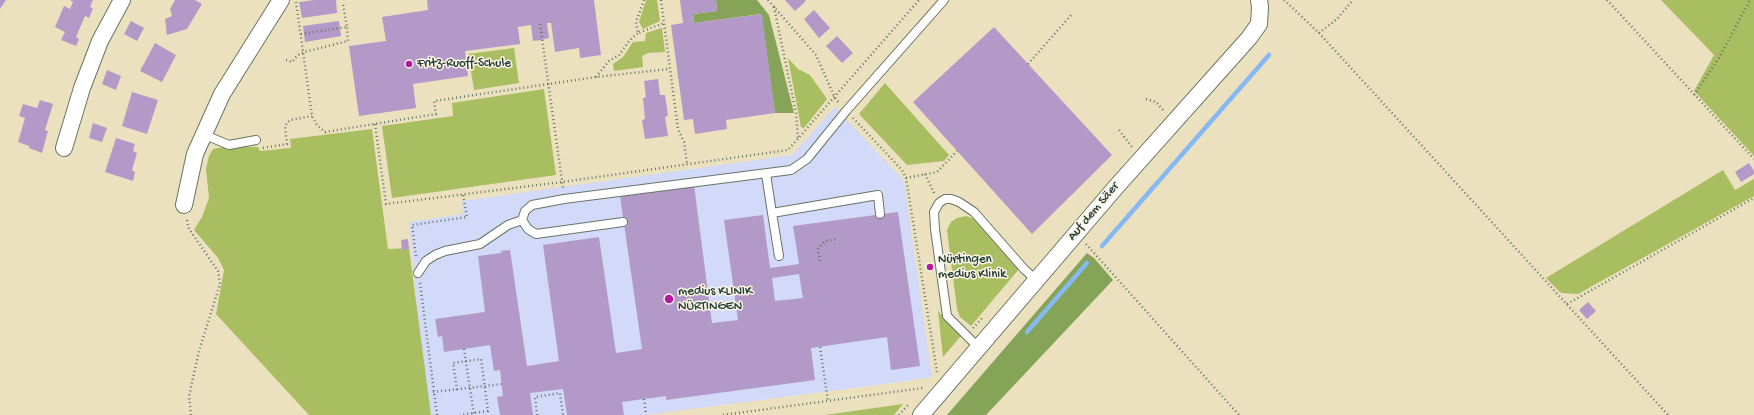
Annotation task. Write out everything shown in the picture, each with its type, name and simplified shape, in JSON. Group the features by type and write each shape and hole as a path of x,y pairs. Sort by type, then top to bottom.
{"street":[{"path":"64,148 84,81 100,41 122,0"},
{"path":"184,205 195,154 205,135 222,94 281,0"},
{"name":"Auf dem Säer","path":"921,415 1141,158 1249,38 1259,24 1260,4"}],"lane":[{"path":"418,273 426,261 435,255 446,251 480,244 508,225 522,220 526,211 532,206 564,199 687,185 791,170 807,159 846,111 944,0"},
{"path":"205,135 229,145 256,140"},
{"path":"766,174 779,256"},
{"path":"772,213 878,195 880,214"},
{"path":"978,347 947,316 935,229 934,212 939,203 945,199 951,199 959,202 974,212 1024,269 1036,280"},
{"path":"522,220 528,229 536,234 623,222"}],"path":[{"path":"295,0 304,52 312,116 317,125 325,132 436,114 434,100 596,77 670,69"},
{"path":"638,33 636,22 644,0"},
{"path":"661,0 678,129 684,142 687,164"},
{"path":"768,0 816,55 835,98 902,170 906,178 937,372"},
{"path":"375,124 386,204 562,182 788,150 919,0"},
{"path":"1284,0 1319,33 1668,415"},
{"path":"1319,33 1337,19 1354,0"},
{"path":"1607,0 1754,159"},
{"path":"1694,95 1719,58 1750,0"},
{"path":"286,60 292,62 298,55 304,52 348,41 343,4"},
{"path":"774,7 796,113 798,139"},
{"path":"1028,64 1072,14"},
{"path":"596,77 609,61 619,55 638,33 664,23"},
{"path":"540,24 564,199"},
{"path":"301,34 347,26"},
{"path":"1146,99 1156,102 1163,110"},
{"path":"256,140 264,149 287,144 285,126 290,120 312,116"},
{"path":"1119,130 1141,158"},
{"path":"906,178 937,172 958,151"},
{"path":"926,174 939,203"},
{"path":"437,415 412,225 467,217 463,194"},
{"path":"1567,304 1754,198"},
{"path":"184,205 189,229 218,271 220,284 199,351 189,396 191,415"},
{"path":"1076,234 1239,415"},
{"path":"820,261 818,249 825,241 838,239"},
{"path":"820,347 828,401"},
{"path":"464,349 474,414"},
{"path":"457,390 453,363 481,359 488,411 460,415"},
{"path":"433,392 502,384"},
{"path":"724,415 923,388"},
{"path":"537,415 535,397 560,393 563,415"},
{"path":"644,399 646,415"}],"shaded area":[{"name":"medius KLINIK NÜRTINGEN","path":"835,107 904,181 932,377 645,415 427,415 409,222 463,214 462,201 792,155"}],"green space":[{"path":"646,0 657,0 660,21 643,29 639,22"},
{"path":"716,0 757,0 769,15 794,113 775,113 761,14 694,23 693,14 717,11"},
{"path":"1661,0 1754,0 1754,156 1694,91 1714,55"},
{"path":"662,28 665,52 648,53 642,56 643,67 614,71 613,64 623,57 633,42 645,41 646,33"},
{"path":"514,48 519,83 474,90 468,54"},
{"path":"788,58 798,69 810,75 827,99 804,128 801,127"},
{"path":"885,83 949,155 944,161 907,165 859,114"},
{"path":"544,89 556,175 392,198 382,126 453,116 452,103"},
{"path":"372,129 388,249 409,248 431,415 309,415 216,314 224,270 218,258 194,230 202,217 209,198 206,169 209,156 213,149 224,147 258,147 260,151 291,148 290,139"},
{"path":"1723,170 1735,190 1754,179 1754,196 1578,294 1561,293 1546,278"},
{"path":"966,216 974,219 1019,269 971,326 960,317 957,309 947,230 951,222 957,218"},
{"path":"1087,253 1094,258 1113,280 986,415 947,415"},
{"path":"938,311 961,336 943,357"},
{"path":"903,404 894,415 825,415"}],"building":[{"path":"0,0 6,0 0,9"},
{"path":"70,0 93,0 90,7 93,8 89,18 85,16 76,37 79,39 76,46 61,40 65,32 55,27 64,6 70,9 73,2"},
{"path":"175,0 195,0 202,4 187,29 167,35 165,19 172,16 170,9"},
{"path":"336,0 337,13 302,18 299,2"},
{"name":"Fritz-Ruoff-Schule","path":"427,0 594,0 601,55 580,58 579,48 555,52 551,23 547,23 549,38 533,41 531,25 518,27 520,44 465,51 468,76 413,84 416,108 359,116 349,46 386,41 382,17 428,10"},
{"path":"680,0 716,0 717,11 693,14 694,23 762,14 775,113 726,120 727,129 695,134 693,119 684,120 671,25 683,23"},
{"path":"785,0 805,0 806,1 795,11"},
{"path":"814,10 830,28 819,38 804,19"},
{"path":"131,21 144,28 137,41 124,34"},
{"path":"339,21 341,36 305,42 303,26"},
{"path":"994,27 1112,155 1032,234 913,102"},
{"path":"837,36 853,53 842,63 826,46"},
{"path":"155,43 176,55 162,82 140,71"},
{"path":"107,70 121,76 116,90 102,84"},
{"path":"658,79 660,95 665,95 668,116 665,117 668,136 645,139 642,120 645,119 643,98 646,97 644,81"},
{"path":"132,92 158,100 147,134 122,126"},
{"path":"40,100 53,104 45,130 48,131 42,153 18,142 25,118 19,116 23,104 37,108"},
{"path":"93,123 107,128 102,142 89,138"},
{"path":"116,138 135,144 133,151 137,153 132,170 135,172 133,181 105,172"},
{"path":"1749,163 1754,171 1754,174 1741,182 1735,172"},
{"path":"694,185 712,323 738,320 724,220 763,215 770,268 799,264 793,226 898,212 920,366 891,370 887,337 811,348 815,380 666,400 666,396 622,402 624,415 567,415 563,389 530,393 533,415 500,415 497,397 503,396 500,370 494,371 490,345 444,352 442,336 438,337 435,319 485,312 478,256 501,253 501,251 510,250 527,366 559,361 543,245 599,237 616,353 642,349 620,196","holes":["799,274 803,298 775,301 772,278"]},
{"path":"408,239 409,249 402,250 401,240"},
{"path":"1588,302 1596,311 1587,319 1579,310"}],"waterway":[{"path":"1102,246 1269,55"},
{"path":"1027,332 1087,263"}],"place":[{"name":"Fritz-Ruoff-Schule","path":"409,64"},
{"name":"Nürtingen medius Klinik","path":"930,267"},
{"name":"medius KLINIK NÜRTINGEN","path":"669,299"}]}
